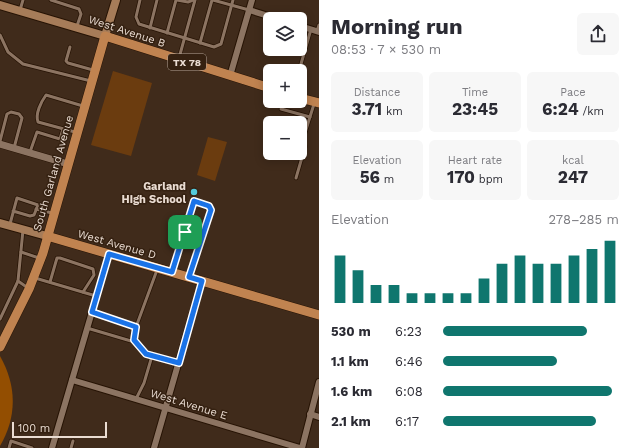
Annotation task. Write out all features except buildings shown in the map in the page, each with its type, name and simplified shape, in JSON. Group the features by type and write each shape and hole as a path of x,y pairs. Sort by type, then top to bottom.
{"main road":[{"name":"South Garland Avenue","path":"3,339 34,278 116,0"},
{"name":"West Avenue B","path":"0,7 20,10 263,86"},
{"name":"West Avenue D","path":"0,223 158,267 319,315"}],"street":[{"path":"230,76 252,0"},
{"path":"249,10 263,14"},
{"path":"307,27 317,29"},
{"path":"0,143 68,164"},
{"path":"52,448 109,254"},
{"path":"154,448 202,281"},
{"name":"West Avenue E","path":"72,380 301,448"},
{"path":"301,448 319,382"},
{"path":"310,414 319,417"}],"lane":[{"path":"20,10 23,0"},
{"path":"51,0 81,11 77,28"},
{"path":"140,0 136,21 139,24 214,47 221,44 233,0"},
{"path":"150,28 158,0"},
{"path":"167,33 177,0 188,2 194,0"},
{"path":"178,60 194,0"},
{"path":"200,43 213,0 249,10"},
{"path":"302,64 317,29"},
{"path":"0,35 8,52 23,64 92,81"},
{"path":"70,47 66,61 68,63 95,70"},
{"path":"77,132 38,122 37,118 41,101 46,95 84,107"},
{"path":"296,178 305,147 304,136 316,103"},
{"path":"281,109 310,117"},
{"path":"0,143 7,114 11,112 19,114 22,118 14,148"},
{"path":"30,153 37,132 60,139 63,129"},
{"path":"9,226 17,198 38,205 34,215 30,216 14,211"},
{"path":"172,272 194,201 209,206 211,210 189,277"},
{"path":"36,209 54,214"},
{"path":"0,319 18,281 23,230"},
{"path":"21,252 40,259"},
{"path":"50,282 57,258 88,266 93,268 94,275 83,292"},
{"path":"158,267 136,327 134,340 146,354 179,363"},
{"path":"34,278 96,296"},
{"path":"18,281 29,289"},
{"path":"92,312 136,327"},
{"path":"87,328 130,341 134,340"},
{"path":"136,399 144,383 152,356"},
{"path":"9,448 11,441 32,448"},
{"path":"71,448 74,441"}],"shaded area":[{"path":"113,71 152,83 131,156 91,145"},
{"path":"208,137 227,142 215,181 197,175"},
{"path":"0,356 10,379 13,401 10,424 0,446"}],"place":[{"name":"Garland High School","path":"194,192"}],"route":[{"path":"194,201 209,206 211,210 189,277 202,281 179,363 146,354 134,340 136,327 92,312 109,254 172,272 185,232 194,201"}]}
